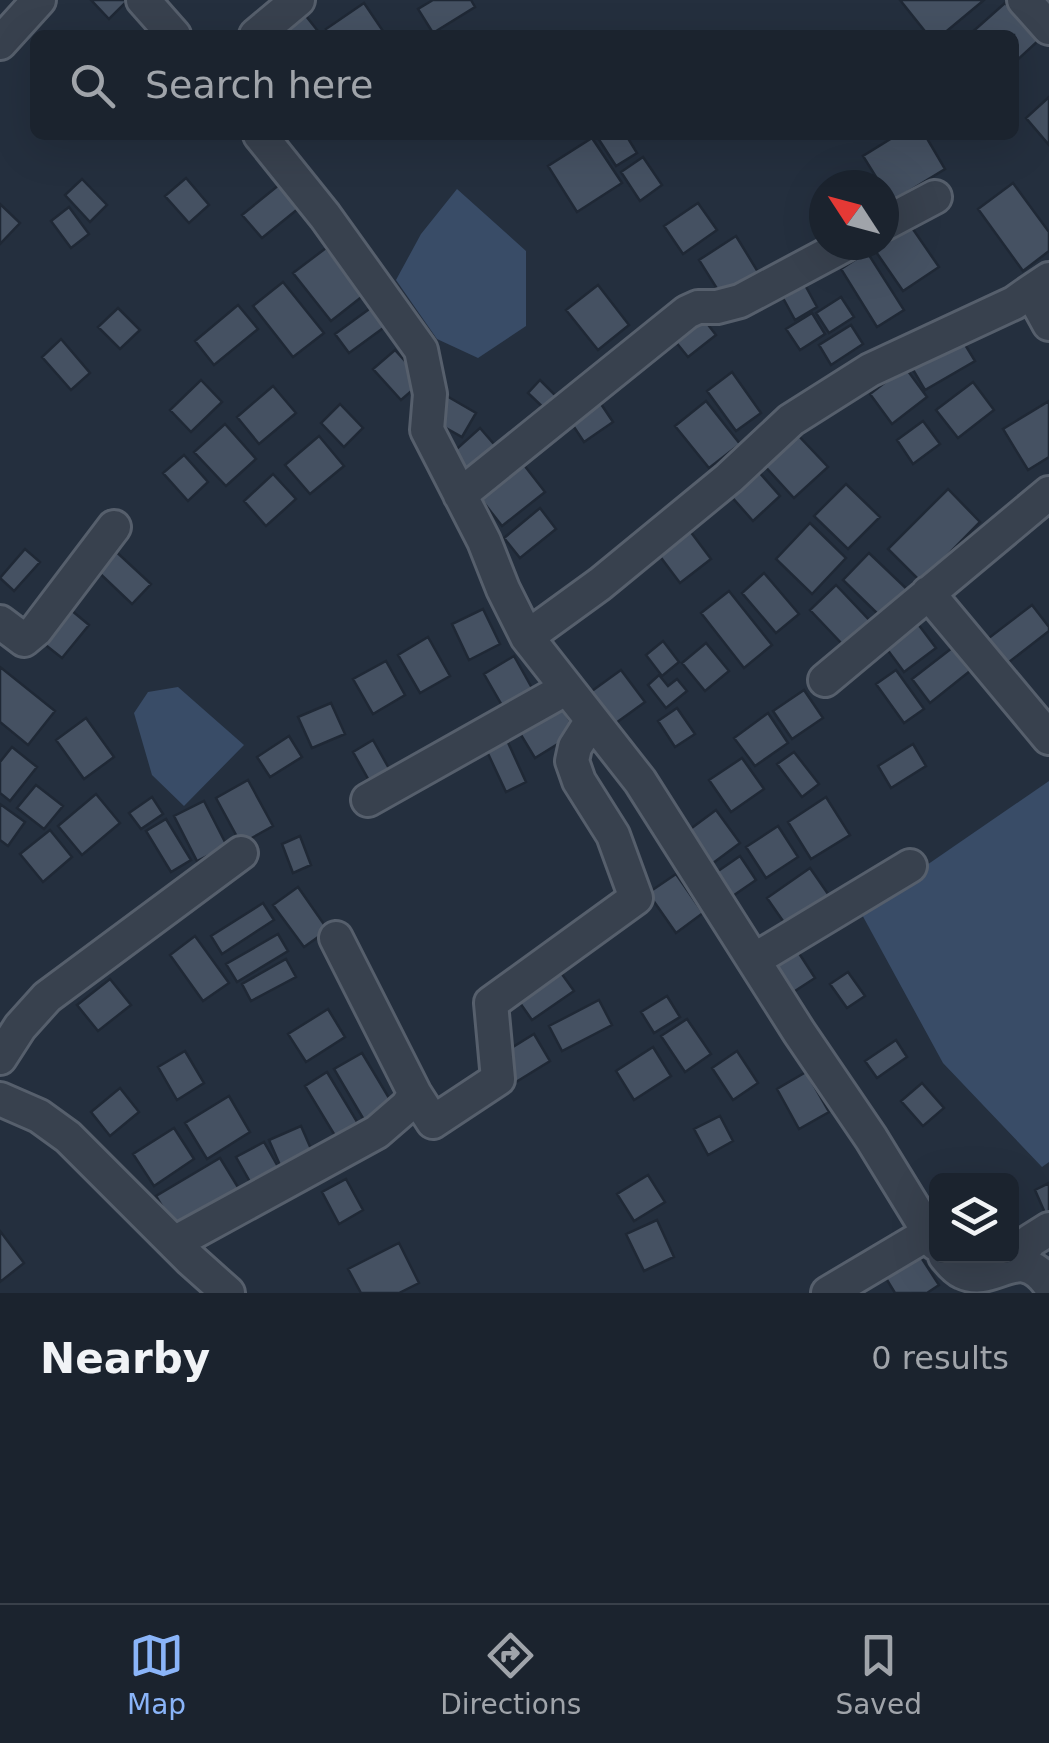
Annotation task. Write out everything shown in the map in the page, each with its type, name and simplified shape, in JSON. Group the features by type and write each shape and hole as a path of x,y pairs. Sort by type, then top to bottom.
{"street":[{"path":"0,43 39,0"},
{"path":"143,0 170,30"},
{"path":"262,30 298,0"},
{"path":"1024,0 1049,28"},
{"path":"264,140 326,216 421,350 430,394 427,430 484,541 502,589 527,637 640,781 929,1231"},
{"path":"899,216 934,197"},
{"path":"460,495 686,312 740,301 817,260"},
{"path":"527,637 600,584 715,490 791,420 870,370 1014,303 1040,285 1049,324"},
{"path":"825,680 1049,493"},
{"path":"0,622 24,640 36,630 114,528"},
{"path":"928,593 1049,738"},
{"path":"368,800 567,688"},
{"path":"336,938 432,1122 498,1079 491,1004 636,898 613,835 579,781 572,761 575,747 592,720"},
{"path":"0,1058 20,1027 47,997 241,852"},
{"path":"754,960 910,866"},
{"path":"174,1243 376,1132 415,1094"},
{"path":"6,1109 39,1116 68,1137 228,1293"},
{"path":"1015,1264 1030,1242 1049,1228"},
{"path":"828,1293 929,1248"},
{"path":"953,1263 960,1272 976,1275 1015,1264 1028,1265 1041,1272 1049,1284"}],"water":[{"path":"457,189 526,251 526,326 478,358 437,339 396,280 421,234"},
{"path":"178,687 244,745 184,806 152,775 134,713 148,692"},
{"path":"1049,781 1049,1162 1042,1167 943,1063 860,911"}],"building":[{"path":"91,0 128,0 109,19"},
{"path":"433,0 471,0 475,7 438,30 431,30 418,9"},
{"path":"900,0 984,0 948,30 924,30"},
{"path":"364,3 382,30 327,30"},
{"path":"1005,3 1039,40 1019,58 1019,30 975,30"},
{"path":"302,11 317,30 279,30"},
{"path":"1049,97 1049,145 1026,118"},
{"path":"593,140 622,183 577,212 548,166"},
{"path":"599,140 629,140 637,153 616,166"},
{"path":"889,140 928,140 945,169 899,197 899,170 872,170 863,156"},
{"path":"643,157 662,185 640,201 621,172"},
{"path":"186,178 209,205 189,223 165,196"},
{"path":"82,179 107,205 90,222 65,195"},
{"path":"285,180 304,204 262,238 242,215"},
{"path":"1013,183 1049,232 1049,251 1023,271 978,209"},
{"path":"698,203 717,230 683,254 664,226"},
{"path":"0,204 20,223 0,244"},
{"path":"69,207 89,234 71,248 51,221"},
{"path":"908,222 939,267 903,291 882,260 899,260 899,228"},
{"path":"736,236 758,272 721,295 699,260"},
{"path":"326,248 364,295 331,321 293,273"},
{"path":"855,260 872,260 904,310 877,327 841,269"},
{"path":"283,282 324,333 293,357 253,306"},
{"path":"598,285 629,325 598,350 566,310"},
{"path":"805,285 817,307 795,320 783,298"},
{"path":"841,297 854,317 829,333 816,313"},
{"path":"238,305 258,329 214,365 195,341"},
{"path":"372,307 386,326 349,353 335,334"},
{"path":"118,308 140,330 120,349 98,327"},
{"path":"699,313 716,335 688,357 671,336"},
{"path":"812,313 825,334 800,350 786,329"},
{"path":"851,325 863,344 831,365 819,345"},
{"path":"958,333 975,361 925,390 909,363"},
{"path":"61,339 90,373 71,390 42,357"},
{"path":"395,350 423,381 401,400 373,369"},
{"path":"905,367 927,397 892,424 870,394"},
{"path":"732,372 761,413 736,431 707,391"},
{"path":"201,380 222,402 191,432 170,410"},
{"path":"540,380 560,400 548,412 528,393"},
{"path":"973,382 994,410 958,438 936,410"},
{"path":"273,386 296,413 259,444 237,417"},
{"path":"445,395 476,413 462,437 430,419"},
{"path":"599,401 613,422 584,442 570,421"},
{"path":"706,401 740,444 709,468 675,426"},
{"path":"1049,401 1049,457 1028,470 1003,429"},
{"path":"340,404 363,428 344,447 321,423"},
{"path":"923,421 940,444 913,464 897,440"},
{"path":"225,424 256,459 226,486 194,452"},
{"path":"480,428 499,450 471,476 451,454"},
{"path":"794,431 828,467 794,498 761,462"},
{"path":"319,436 344,466 310,494 285,465"},
{"path":"184,455 208,482 188,501 163,473"},
{"path":"751,463 780,496 753,521 723,487"},
{"path":"524,465 545,492 502,526 481,499"},
{"path":"273,474 296,499 266,526 244,501"},
{"path":"846,484 880,517 848,549 814,516"},
{"path":"948,489 980,522 921,582 888,549"},
{"path":"540,508 556,529 520,558 504,538"},
{"path":"810,523 846,558 812,594 776,559"},
{"path":"690,531 711,559 680,583 659,555"},
{"path":"110,546 151,584 132,604 92,566"},
{"path":"25,549 40,562 14,591 0,578"},
{"path":"869,553 911,593 884,620 843,580"},
{"path":"764,573 799,614 776,633 742,593"},
{"path":"836,585 871,622 845,647 810,610"},
{"path":"729,591 772,645 744,668 701,613"},
{"path":"65,605 89,625 62,658 38,639"},
{"path":"1032,605 1049,631 1000,669 981,644"},
{"path":"483,609 500,644 469,660 452,624"},
{"path":"912,616 936,648 904,672 881,641"},
{"path":"428,637 450,676 420,693 398,655"},
{"path":"663,641 679,662 662,676 646,655"},
{"path":"706,643 729,671 705,691 682,663"},
{"path":"952,648 970,671 930,703 912,679"},
{"path":"514,656 537,697 507,714 484,674"},
{"path":"386,661 405,695 373,714 353,679"},
{"path":"0,667 55,711 28,745 0,722"},
{"path":"621,670 645,702 609,728 585,696"},
{"path":"896,670 924,709 904,723 876,684"},
{"path":"659,675 668,686 677,679 687,691 666,708 648,685"},
{"path":"804,690 823,718 792,739 773,711"},
{"path":"331,703 345,734 312,748 298,717"},
{"path":"560,705 577,732 535,758 518,730"},
{"path":"677,708 695,734 675,747 658,721"},
{"path":"768,713 788,743 755,766 734,738"},
{"path":"86,718 114,757 84,779 56,740"},
{"path":"289,736 302,757 270,777 257,757"},
{"path":"505,736 526,782 506,792 484,745"},
{"path":"373,740 391,772 371,784 353,752"},
{"path":"913,744 926,766 891,788 878,766"},
{"path":"12,747 37,767 10,801 0,793 0,762"},
{"path":"794,752 819,784 802,797 777,764"},
{"path":"742,758 764,789 731,812 709,780"},
{"path":"248,780 273,826 241,844 216,798"},
{"path":"36,785 63,806 44,829 17,808"},
{"path":"96,794 120,823 82,855 58,826"},
{"path":"152,797 163,814 141,829 129,813"},
{"path":"826,797 850,835 811,859 788,822"},
{"path":"204,801 227,846 197,861 174,816"},
{"path":"0,804 25,822 8,846 0,840"},
{"path":"716,810 740,843 705,869 681,836"},
{"path":"166,819 191,860 171,872 146,831"},
{"path":"778,826 798,857 766,878 746,847"},
{"path":"50,830 72,857 43,882 20,854"},
{"path":"300,836 311,865 293,873 282,844"},
{"path":"740,856 756,880 724,902 708,878"},
{"path":"810,868 835,904 792,934 767,898"},
{"path":"676,874 703,913 676,933 648,893"},
{"path":"298,887 328,930 304,947 273,905"},
{"path":"263,903 274,920 222,954 211,936"},
{"path":"278,934 288,951 237,982 226,964"},
{"path":"195,936 229,983 203,1001 170,955"},
{"path":"793,944 815,978 781,1000 758,967"},
{"path":"286,959 296,977 251,1001 242,984"},
{"path":"554,963 574,991 532,1020 513,993"},
{"path":"848,972 865,996 847,1008 830,984"},
{"path":"110,979 131,1005 98,1031 77,1005"},
{"path":"667,996 680,1017 654,1033 641,1012"},
{"path":"599,1000 612,1025 562,1051 549,1026"},
{"path":"328,1009 345,1037 306,1062 288,1034"},
{"path":"687,1019 711,1054 685,1072 661,1036"},
{"path":"534,1034 550,1061 516,1082 500,1055"},
{"path":"896,1040 907,1057 877,1078 865,1061"},
{"path":"653,1047 671,1076 634,1100 616,1071"},
{"path":"185,1051 204,1083 177,1100 158,1067"},
{"path":"737,1051 758,1083 733,1100 712,1068"},
{"path":"362,1053 395,1108 367,1125 334,1069"},
{"path":"327,1072 359,1125 337,1139 305,1086"},
{"path":"806,1072 829,1112 799,1129 777,1089"},
{"path":"922,1083 944,1108 923,1126 901,1101"},
{"path":"120,1088 139,1112 110,1136 91,1112"},
{"path":"229,1096 250,1132 207,1159 185,1123"},
{"path":"720,1116 733,1141 708,1155 694,1129"},
{"path":"301,1126 315,1158 283,1172 269,1140"},
{"path":"174,1128 194,1159 154,1186 133,1154"},
{"path":"264,1142 281,1172 253,1187 236,1157"},
{"path":"220,1158 244,1197 179,1235 156,1196"},
{"path":"648,1175 665,1202 634,1221 617,1194"},
{"path":"346,1179 363,1210 339,1224 322,1192"},
{"path":"1049,1183 1049,1222 1035,1190"},
{"path":"657,1220 674,1257 644,1271 626,1234"},
{"path":"0,1231 24,1263 0,1282"},
{"path":"399,1243 419,1283 399,1293 361,1293 348,1269"},
{"path":"915,1248 939,1285 927,1293 895,1293 881,1270"}]}
